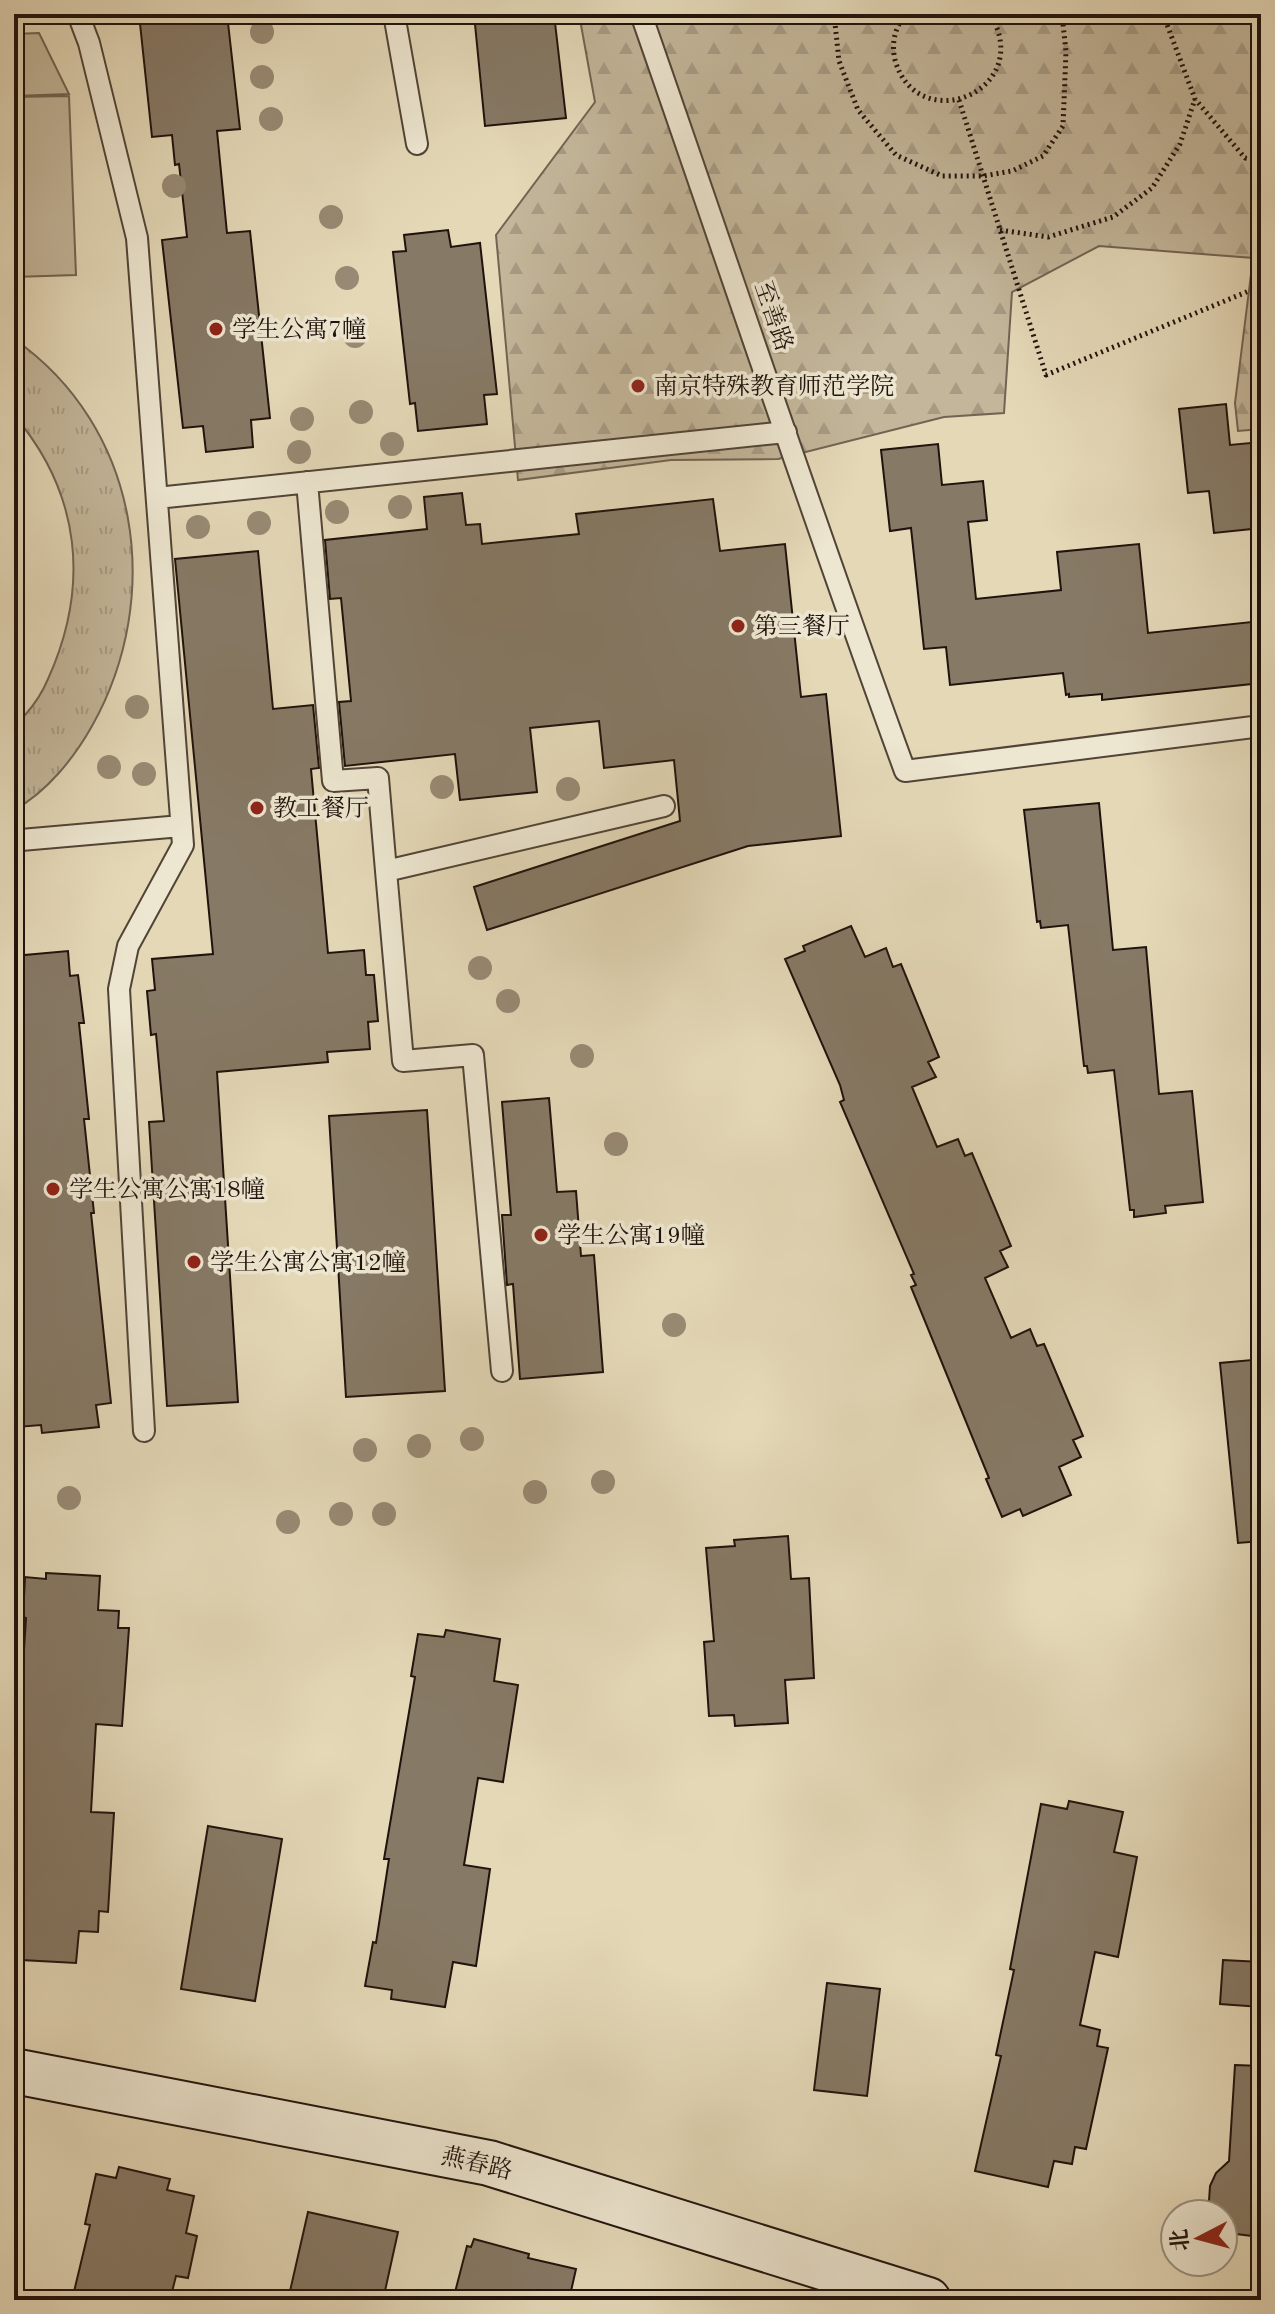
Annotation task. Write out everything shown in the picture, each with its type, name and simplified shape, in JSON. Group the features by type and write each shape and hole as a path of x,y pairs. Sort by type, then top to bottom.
{"street":[{"name":"燕春路","path":"14,2071 489,2163 928,2300"}],"lane":[{"path":"78,14 89,43 137,238 183,845 128,946 119,989 144,1431"},
{"path":"394,14 417,144"},
{"name":"至善路","path":"641,14 852,628 905,771 1261,726"},
{"path":"157,498 786,432"},
{"path":"307,482 333,781 378,778 403,1061 473,1055 502,1371"},
{"path":"386,871 664,806"},
{"path":"21,840 181,826"}],"path":[{"path":"834,14 839,61 858,110 896,155 942,176 983,176 1012,171 1043,156 1063,126 1066,52 1062,14"},
{"path":"906,14 900,21 894,40 894,57 900,74 925,97 942,101 959,100 976,93 990,80 999,63 1001,45 990,14"},
{"path":"1163,14 1195,99 1245,158 1261,161"},
{"path":"1000,230 1048,237 1113,217 1152,188 1180,144 1195,99"},
{"path":"959,100 1046,375 1261,286"}],"green space":[{"path":"579,14 1261,14 1261,429 1238,431 1235,403 1253,258 1099,246 1012,292 1004,413 944,417 778,459 671,460 518,480 496,235 595,102"},
{"path":"39,33 69,94 14,96 14,34"},
{"path":"69,96 76,275 14,277 14,97"},
{"path":"14,339 57,376 90,418 113,466 128,517 133,570 128,623 115,676 92,726 59,773 38,794 14,810 14,730 48,679 70,610 73,575 72,542 65,509 53,476 14,415"}],"building":[{"path":"139,14 227,14 240,129 217,131 227,233 250,231 270,418 251,420 253,447 206,452 203,426 183,428 162,240 187,237 179,164 175,165 172,135 152,137"},
{"path":"474,14 554,14 566,118 485,126"},
{"path":"448,230 451,247 480,243 497,394 484,395 487,424 418,431 415,403 410,404 393,252 406,251 404,235"},
{"path":"1226,404 1230,445 1261,442 1261,528 1214,533 1209,491 1188,493 1179,409"},
{"path":"938,444 942,485 983,481 987,520 968,522 976,599 1061,590 1057,552 1139,544 1148,633 1261,621 1261,683 1102,700 1102,694 1066,695 1063,673 950,685 946,647 924,649 911,528 890,531 881,450"},
{"path":"462,493 466,525 480,524 482,544 579,534 576,514 713,499 720,551 785,544 801,697 826,694 841,836 748,846 487,930 474,887 680,821 674,760 604,768 599,721 530,728 537,792 460,800 455,754 345,766 339,702 351,701 341,598 330,599 325,540 427,529 424,497"},
{"path":"258,551 273,709 313,705 319,768 311,769 328,953 364,950 366,975 374,975 378,1021 368,1022 370,1049 327,1052 328,1062 217,1072 238,1402 167,1406 149,1122 164,1121 156,1034 151,1035 147,991 155,990 152,959 213,954 175,559"},
{"path":"1099,803 1113,950 1146,947 1159,1094 1192,1091 1203,1202 1165,1206 1166,1213 1134,1217 1134,1210 1130,1210 1114,1070 1088,1073 1087,1066 1084,1066 1068,925 1041,928 1040,921 1037,922 1024,810"},
{"path":"851,926 865,957 886,948 893,967 901,964 939,1057 928,1062 936,1077 912,1087 937,1147 958,1139 965,1156 972,1153 1011,1246 1000,1251 1008,1267 985,1278 1011,1338 1030,1329 1037,1346 1044,1344 1083,1436 1073,1440 1081,1457 1059,1467 1071,1495 1023,1516 1020,1509 1002,1517 911,1287 916,1285 911,1275 914,1274 840,1102 844,1100 840,1085 785,959 805,951 803,946"},
{"name":"学生公寓公寓18幢","path":"68,951 70,976 78,975 84,1023 79,1023 89,1119 84,1119 111,1403 96,1405 99,1427 42,1433 41,1425 17,1427 14,1397 14,956"},
{"name":"学生公寓19幢","path":"549,1098 557,1192 576,1191 581,1256 594,1255 603,1372 520,1379 513,1284 507,1285 502,1215 511,1215 502,1102"},
{"path":"427,1110 445,1391 346,1397 329,1116"},
{"path":"1252,1360 1253,1367 1261,1366 1261,1541 1238,1543 1220,1363"},
{"path":"788,1536 791,1579 809,1578 814,1678 785,1680 788,1723 735,1726 734,1715 709,1716 704,1642 714,1641 706,1548 735,1546 734,1540"},
{"path":"46,1573 100,1576 98,1610 119,1611 118,1628 129,1628 122,1726 96,1724 91,1812 114,1813 108,1912 99,1911 98,1932 79,1931 76,1963 21,1960 22,1952 14,1952 14,1743 16,1712 20,1713 26,1618 23,1617 25,1577 46,1579"},
{"path":"446,1630 500,1639 494,1681 518,1685 503,1782 478,1778 464,1865 490,1869 476,1966 453,1962 445,2007 391,1999 392,1990 365,1986 373,1942 376,1943 389,1859 384,1859 415,1677 411,1676 418,1634 444,1637"},
{"path":"1069,1801 1123,1812 1114,1852 1137,1857 1118,1957 1095,1952 1080,2025 1100,2030 1097,2046 1108,2048 1086,2149 1075,2147 1072,2164 1054,2161 1048,2187 975,2171 1001,2056 996,2055 1014,1970 1010,1969 1041,1804 1067,1809"},
{"path":"208,1826 282,1839 255,2001 181,1989"},
{"path":"1223,1960 1261,1962 1261,2007 1220,2004"},
{"path":"827,1983 880,1989 867,2096 814,2090"},
{"path":"1235,2065 1261,2066 1261,2237 1239,2234 1239,2198 1209,2198 1216,2173 1229,2161"},
{"path":"119,2167 170,2179 167,2190 194,2196 186,2233 197,2236 188,2278 176,2276 170,2300 72,2300 90,2225 85,2224 96,2174 116,2178"},
{"path":"308,2212 398,2232 383,2300 288,2300"},
{"path":"474,2239 529,2254 528,2258 576,2269 569,2300 453,2300 467,2246 471,2247"}],"place":[{"name":"学生公寓7幢","path":"216,329"},
{"name":"南京特殊教育师范学院","path":"638,386"},
{"name":"第三餐厅","path":"738,626"},
{"name":"教工餐厅","path":"257,808"},
{"name":"学生公寓公寓18幢","path":"53,1189"},
{"name":"学生公寓19幢","path":"541,1235"},
{"name":"学生公寓公寓12幢","path":"194,1262"}]}
